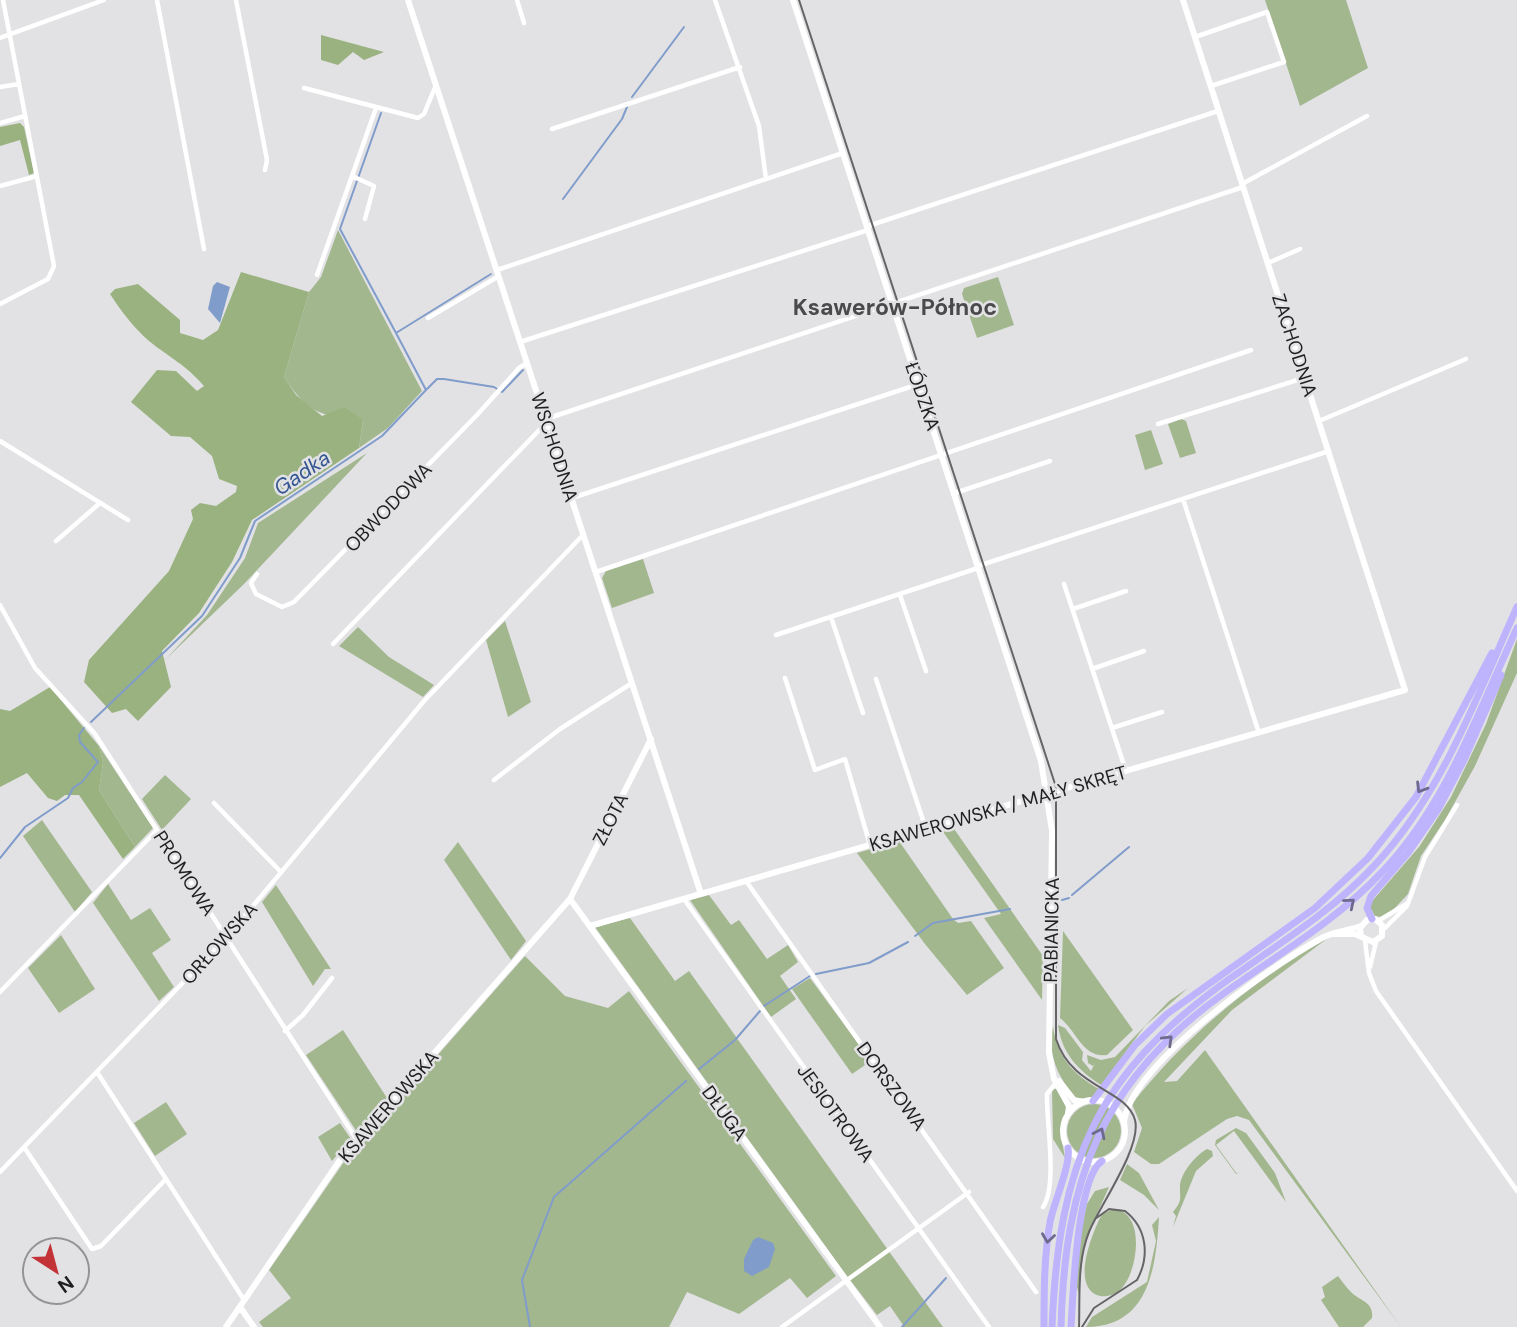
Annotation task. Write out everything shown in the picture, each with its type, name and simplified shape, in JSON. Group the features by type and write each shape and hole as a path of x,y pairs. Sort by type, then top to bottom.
{"main road":[{"path":"1052,1327 1058,1237 1073,1174 1094,1124 1144,1051 1182,1014 1329,908 1393,846 1438,777 1517,607"},
{"path":"1061,1327 1068,1236 1081,1177 1121,1088 1189,1020 1353,901 1401,851 1451,773 1517,628"},
{"path":"1093,1101 1128,1054 1167,1014 1315,908 1368,858 1416,797 1476,679 1504,635"},
{"path":"1375,920 1367,908 1371,896 1424,831 1452,785 1482,722 1508,657 1508,647"},
{"path":"1044,1327 1047,1244 1068,1148"},
{"path":"1071,1327 1080,1225 1094,1170 1102,1161"}],"street":[{"path":"0,304 52,275 54,266 4,0"},
{"path":"0,38 104,0"},
{"path":"157,0 204,250"},
{"path":"236,0 267,160 265,170"},
{"name":"WSCHODNIA","path":"408,0 701,894"},
{"path":"517,0 524,23"},
{"path":"715,0 761,134 766,179"},
{"name":"ŁÓDZKA","path":"793,0 1038,750 1048,793"},
{"name":"ZACHODNIA","path":"1183,0 1405,690"},
{"path":"1195,37 1268,12 1284,61 1210,86"},
{"path":"552,129 740,67"},
{"path":"0,87 19,83"},
{"path":"304,88 420,117 436,85"},
{"path":"317,275 376,108"},
{"path":"520,342 1218,111"},
{"path":"0,123 25,116"},
{"path":"333,644 546,421 1243,186 1367,116"},
{"path":"428,318 498,273 844,153"},
{"path":"0,186 37,176"},
{"path":"352,176 374,186 365,219"},
{"path":"1268,263 1300,249"},
{"path":"596,572 1251,350"},
{"path":"1320,421 1466,359"},
{"name":"OBWODOWA","path":"257,574 251,583 256,594 282,607 294,602 519,368 527,363"},
{"path":"1157,424 1305,378"},
{"path":"572,498 919,384"},
{"path":"0,441 128,520"},
{"path":"776,635 900,596 979,567 1329,451"},
{"path":"955,493 1050,461"},
{"path":"1184,499 1259,733"},
{"path":"56,541 100,503"},
{"name":"ORŁOWSKA","path":"0,1172 226,937 424,701 583,534"},
{"path":"1064,584 1126,772"},
{"path":"1073,609 1126,591"},
{"path":"900,596 926,671"},
{"name":"PROMOWA","path":"0,605 27,657 95,734 357,1140"},
{"path":"831,617 863,713"},
{"path":"1092,669 1143,651"},
{"path":"785,677 815,770 845,759 870,845"},
{"path":"876,680 926,829"},
{"path":"494,780 560,729 632,683"},
{"name":"KSAWEROWSKA / MAŁY SKRĘT","path":"590,926 1405,690"},
{"path":"1112,728 1162,712"},
{"name":"ZŁOTA","path":"570,899 651,739"},
{"name":"PABIANICKA","path":"1048,793 1052,842 1049,1046 1051,1067 1056,1083 1069,1104 1068,1114"},
{"path":"214,803 281,872"},
{"path":"1370,979 1370,964 1376,942 1383,930 1409,902 1425,857 1457,805"},
{"path":"0,992 157,830"},
{"name":"DORSZOWA","path":"747,881 969,1192 1036,1292"},
{"name":"DŁUGA","path":"570,899 880,1327"},
{"name":"KSAWEROWSKA","path":"226,1327 340,1160 570,899"},
{"name":"JESIOTROWA","path":"684,899 989,1327"},
{"path":"1130,1101 1121,1146 1112,1156 1102,1161 1083,1160 1068,1148 1063,1130 1068,1114 1083,1102 1121,1106 1130,1101 1160,1063 1204,1020 1314,942 1331,933 1361,926 1409,902"},
{"path":"1375,920 1383,930"},
{"path":"1361,926 1370,979 1378,996 1517,1191"},
{"path":"1331,933 1376,942"},
{"path":"285,1031 303,1015 332,978"},
{"path":"1051,1067 1068,1094 1083,1102"},
{"path":"97,1072 166,1179 254,1327"},
{"path":"1043,1207 1049,1182 1050,1113 1047,1094 1056,1083"},
{"path":"1111,1106 1124,1124"},
{"path":"24,1147 92,1249 101,1246 166,1179"},
{"path":"782,1327 969,1192"}],"green space":[{"path":"1265,0 1346,0 1368,68 1300,106"},
{"path":"321,35 384,52 364,60 353,52 338,65 321,60"},
{"path":"20,123 24,127 34,173 29,175 20,140 0,146 0,127"},
{"path":"338,230 422,391 388,428 359,448 363,420 336,417 317,411 301,399 284,377 309,292 321,277"},
{"path":"241,272 309,292 284,377 296,395 322,416 344,407 363,420 359,448 252,520 232,562 199,613 162,651 171,687 138,721 126,709 112,713 84,682 89,660 169,571 193,519 191,510 200,503 216,506 236,492 237,486 219,479 212,456 190,437 171,436 131,402 157,370 176,371 197,391 204,386 143,336 110,294 115,289 138,284 180,320 180,333 203,340 218,330"},
{"path":"998,277 1014,325 977,338 962,294 964,288"},
{"path":"1181,419 1186,421 1196,453 1180,458 1168,424"},
{"path":"1151,430 1163,464 1145,470 1135,435"},
{"path":"367,453 244,584 166,659 207,615 245,558 258,523"},
{"path":"643,559 654,593 612,608 602,578 606,571"},
{"path":"505,621 531,702 508,717 486,640"},
{"path":"358,627 389,657 434,685 423,697 339,646"},
{"path":"1517,639 1517,673 1475,766 1421,856 1408,894 1393,910 1381,917 1375,916 1370,907 1373,900 1419,847 1451,797 1486,724"},
{"path":"50,687 99,746 103,763 99,790 135,847 123,859 79,795 65,795 57,801 48,798 27,773 0,787 0,709 10,711"},
{"path":"99,746 153,828 135,847 99,790 103,763"},
{"path":"165,775 191,799 162,830 142,799"},
{"path":"42,820 92,892 75,912 23,836"},
{"path":"952,826 1043,956 1042,1000 984,918 1001,914 941,829"},
{"path":"899,841 953,919 958,923 971,921 1004,968 967,995 857,853"},
{"path":"458,842 526,941 511,960 444,860"},
{"path":"108,884 131,920 150,908 171,940 152,953 174,987 159,1001 93,903"},
{"path":"276,885 331,969 325,969 313,986 262,902"},
{"path":"709,895 731,925 739,920 767,959 788,945 798,962 780,976 796,999 771,1017 690,900"},
{"path":"630,918 675,981 689,971 943,1327 901,1327 903,1325 890,1306 877,1315 847,1276 595,927"},
{"path":"1063,931 1133,1030 1107,1055 1098,1055 1086,1048 1060,1018"},
{"path":"61,935 95,989 59,1013 28,968"},
{"path":"1328,938 1232,1010 1164,1082 1177,1081 1205,1050 1401,1327 1249,1120 1237,1116 1227,1119 1159,1164 1151,1164 1134,1152 1142,1128 1132,1104 1174,1055 1247,991"},
{"path":"1242,951 1188,988 1145,1026 1101,1085 1078,1067 1067,1053 1058,1025 1065,1028 1083,1052 1082,1060 1091,1071 1095,1063 1093,1066 1088,1063 1087,1055 1101,1060 1115,1057 1169,1001"},
{"path":"525,956 565,996 608,1008 629,991 836,1276 807,1298 790,1278 739,1314 687,1292 669,1327 263,1327 259,1322 291,1298 269,1270 346,1159"},
{"path":"810,978 871,1061 852,1074 792,989"},
{"path":"1053,1026 1062,1056 1074,1071 1099,1089 1093,1097 1076,1099 1064,1082 1053,1056"},
{"path":"343,1030 387,1098 357,1132 306,1055"},
{"path":"1052,1089 1057,1089 1067,1109 1060,1129 1065,1158 1053,1139"},
{"path":"166,1102 187,1134 155,1156 134,1123"},
{"path":"1099,1104 1109,1108 1117,1116 1121,1131 1117,1146 1109,1154 1089,1158 1079,1154 1071,1146 1067,1126 1071,1116 1079,1108"},
{"path":"340,1123 351,1139 332,1161 318,1137"},
{"path":"1236,1128 1246,1133 1275,1173 1286,1202 1234,1131 1216,1145 1237,1174 1215,1145 1216,1140"},
{"path":"1207,1149 1212,1151 1213,1156 1196,1171 1173,1227 1176,1216 1173,1212 1180,1200 1183,1176 1194,1160"},
{"path":"1127,1164 1139,1173 1159,1210 1144,1195 1120,1180"},
{"path":"1109,1187 1084,1243 1079,1294 1076,1284 1087,1204 1095,1191"},
{"path":"1113,1209 1124,1212 1131,1220 1135,1231 1135,1258 1120,1290 1111,1295 1100,1296 1091,1291 1086,1282 1086,1258 1102,1214"},
{"path":"1159,1217 1155,1256 1151,1274 1136,1306 1124,1317 1107,1324 1086,1327 1092,1317 1147,1282 1156,1241 1152,1225"},
{"path":"1338,1276 1350,1291 1371,1308 1372,1318 1363,1327 1339,1327 1321,1300 1325,1297 1322,1287"}],"water":[{"path":"217,282 230,287 220,323 208,309 213,286"},
{"path":"758,1237 773,1243 775,1249 769,1267 752,1276 744,1271 744,1259 753,1240"}],"waterway":[{"name":"Gadka","path":"632,97 684,27"},
{"name":"Gadka","path":"563,199 622,119 627,107"},
{"path":"381,113 340,229 396,333"},
{"name":"Gadka","path":"91,722 202,616 240,558 255,521 382,436 426,390 396,333 491,274"},
{"path":"427,389 437,379 444,379 494,387 502,392 523,370"},
{"name":"Gadka","path":"0,858 25,827 68,798 73,788 82,782 98,762 80,742 79,735 84,728"},
{"path":"1072,895 1129,847"},
{"path":"1062,900 1069,898"},
{"path":"915,936 933,923 1010,909"},
{"path":"816,974 869,963 908,942"},
{"path":"764,1006 810,976"},
{"path":"699,1069 735,1040 760,1011"},
{"path":"530,1327 522,1280 554,1197 686,1081"},
{"path":"902,1327 946,1278"}],"tram line":[{"path":"799,0 1056,787 1056,1039 1064,1056 1074,1068 1121,1101 1130,1109 1135,1120 1132,1145 1126,1160 1085,1243 1080,1279 1079,1327"},
{"path":"1082,1327 1094,1308 1137,1280 1144,1261 1142,1234 1125,1211 1109,1209 1095,1219"}],"district":[{"name":"Ksawerów-Północ","path":"895,307"}]}
